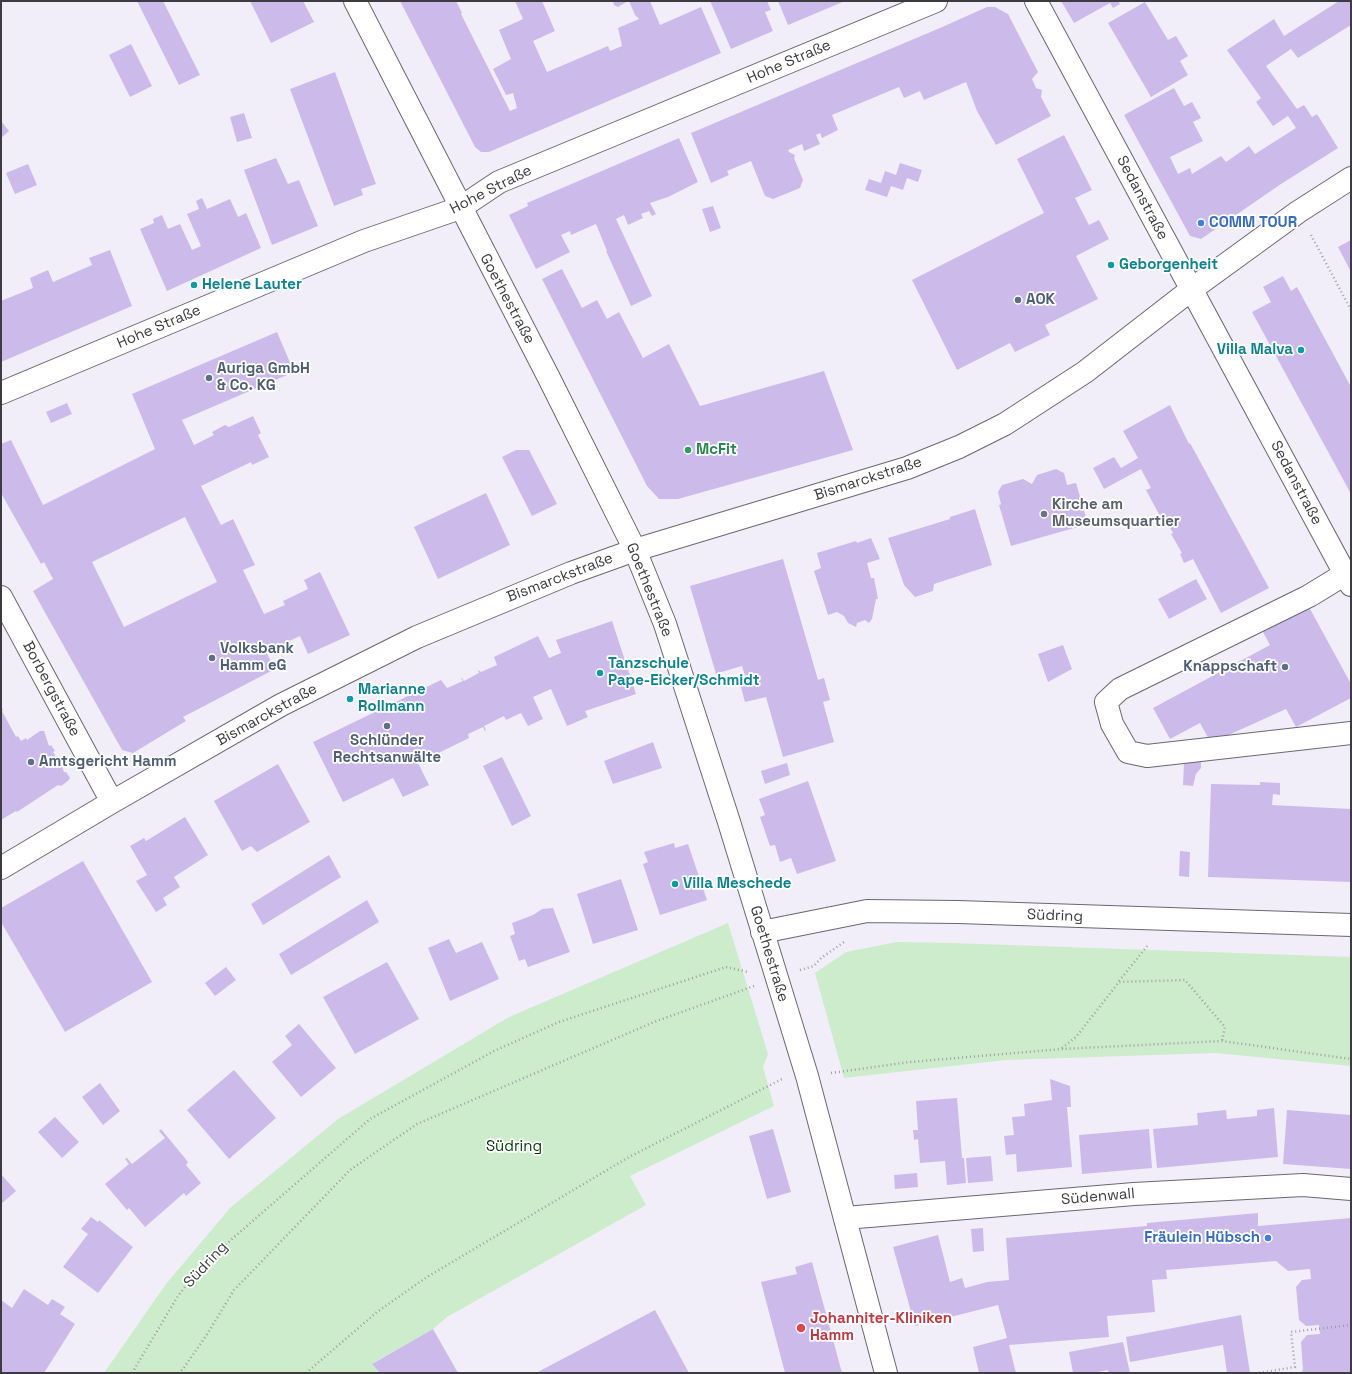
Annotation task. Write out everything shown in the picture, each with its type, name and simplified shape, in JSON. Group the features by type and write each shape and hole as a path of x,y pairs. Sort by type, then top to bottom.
{"street":[{"name":"Goethestraße","path":"355,1 460,208 549,378 634,550 665,624 729,822 806,1073 886,1373"},
{"name":"Hohe Straße","path":"1,393 364,241 460,208 499,182 936,1"},
{"name":"Sedanstraße","path":"1036,1 1348,579"},
{"name":"Bismarckstraße","path":"1,868 112,802 282,705 384,652 474,612 571,573 634,550 907,468 959,447 1005,424 1047,398 1132,337 1192,289 1298,212 1351,178"},
{"path":"1348,579 1309,596 1120,689 1106,702 1112,724 1128,752 1147,756 1351,733"},
{"name":"Borbergstraße","path":"1,597 112,802"},
{"name":"Südring","path":"762,932 867,911 958,912 1351,925"},
{"name":"Südenwall","path":"845,1218 1149,1193 1303,1185 1351,1189"}],"path":[{"path":"1298,212 1351,310"},
{"path":"178,1373 183,1369 206,1336 234,1290 350,1170 418,1124 654,1022 776,978 814,966 821,958 846,941"},
{"path":"1062,1049 1076,1037 1150,942 1142,942"},
{"name":"Südring","path":"132,1373 178,1296 197,1271 370,1120 494,1051 571,1017 726,967 776,978"},
{"path":"1119,982 1185,980 1225,1027 1222,1041"},
{"path":"306,1373 377,1312 433,1273 629,1157 759,1090 806,1073 910,1062 1062,1049 1222,1041 1351,1059"},
{"path":"1259,1372 1295,1367 1292,1332 1351,1325"}],"green space":[{"name":"Südring","path":"728,923 768,1054 763,1067 774,1106 630,1176 646,1205 447,1317 433,1329 373,1363 380,1373 104,1373 166,1284 230,1208 338,1119 509,1017"},
{"path":"897,942 1351,957 1351,1066 1215,1053 1006,1060 844,1078 815,973 846,952"}],"building":[{"path":"137,1 163,1 200,75 179,85"},
{"path":"250,1 303,1 314,22 271,43"},
{"path":"400,1 456,1 462,13 461,14 510,111 517,108 513,93 506,95 493,69 511,59 499,30 523,19 515,1 542,1 555,31 533,41 547,72 608,46 610,51 622,46 618,28 639,19 635,15 629,1 650,1 660,25 701,7 721,53 489,152 481,152 475,147"},
{"path":"613,1 628,1 618,7 614,5"},
{"path":"710,1 767,1 771,10 765,12 773,31 731,49"},
{"path":"778,1 845,1 788,25"},
{"path":"1061,1 1118,1 1120,4 1113,8 1110,3 1074,23"},
{"path":"1339,1 1351,1 1351,25 1298,58 1291,49 1266,66 1297,109 1304,105 1312,117 1317,114 1338,148 1281,184 1201,239 1190,236 1124,115 1174,88 1184,106 1192,102 1201,118 1193,122 1203,141 1170,157 1178,174 1190,168 1192,174 1221,156 1226,162 1249,146 1255,154 1296,128 1288,116 1273,126 1256,102 1261,98 1227,50 1274,19 1284,36"},
{"path":"1145,2 1168,40 1176,36 1188,56 1180,61 1188,75 1151,97 1108,23"},
{"path":"987,7 995,7 1008,14 1038,72 1032,79 1036,88 1042,90 1041,97 1051,116 996,145 977,111 966,82 924,100 920,91 904,98 899,87 832,115 838,130 822,138 820,133 816,135 820,144 804,151 802,144 788,150 795,155 794,158 803,180 800,188 773,199 765,196 751,161 727,171 729,175 711,183 691,133"},
{"path":"131,44 152,86 130,97 109,55"},
{"path":"335,72 376,184 361,189 363,195 334,206 290,89"},
{"path":"244,113 252,138 237,142 230,117"},
{"path":"1,121 9,131 1,138"},
{"path":"1064,135 1092,190 1075,198 1089,225 1099,220 1109,239 1076,256 1098,299 1045,325 1050,335 1015,352 1010,343 957,370 912,280 1044,213 1017,159"},
{"path":"679,138 698,182 668,197 650,203 656,214 652,216 649,211 641,214 643,218 628,225 624,215 616,219 652,296 631,306 606,251 596,224 571,235 570,231 561,235 570,252 536,269 509,215 528,206 527,203"},
{"path":"276,158 288,184 299,180 318,226 272,245 244,170"},
{"path":"900,163 922,170 918,182 907,178 903,190 891,186 887,197 865,190 869,179 881,183 885,171 896,175"},
{"path":"28,164 37,185 15,194 6,173"},
{"path":"202,198 207,209 230,199 238,217 246,213 261,248 167,291 140,229 154,223 153,219 162,215 168,229 180,224 192,250 201,246 187,214 199,209 196,201"},
{"path":"713,206 721,228 710,232 702,209"},
{"path":"1351,240 1351,272 1338,247"},
{"path":"110,250 132,306 1,362 1,301 33,288 30,278 48,270 53,282 92,265 89,258"},
{"path":"562,269 582,308 597,300 607,319 619,312 643,358 669,344 700,406 824,371 853,450 678,499 659,499 647,486 542,279"},
{"name":"Villa Malva","path":"1283,276 1291,291 1297,287 1351,387 1351,494 1252,312 1271,302 1263,287"},
{"path":"277,332 294,372 182,420 194,445 214,435 212,432 225,425 229,427 253,416 261,433 258,435 269,457 252,465 251,462 201,486 221,525 233,519 255,565 243,570 264,614 285,605 283,601 308,589 304,580 320,572 350,635 308,654 300,636 266,652 275,669 183,717 186,721 133,753 122,750 33,591 53,579 44,562 41,564 1,493 1,444 11,440 43,505 155,449 132,394","holes":["185,517 217,582 124,627 92,562"]},
{"path":"67,403 72,414 51,423 46,412"},
{"path":"1170,405 1189,444 1190,443 1269,588 1221,613 1193,559 1184,563 1180,554 1182,553 1171,534 1173,533 1164,517 1161,518 1146,490 1151,488 1141,469 1104,489 1093,468 1114,457 1121,468 1138,458 1123,431"},
{"path":"516,450 529,450 557,504 532,516 502,457"},
{"name":"Kirche am Museumsquartier","path":"1056,469 1064,473 1067,485 1076,483 1088,524 1011,546 999,505 1001,504 998,492 1002,485 1023,479 1032,484 1037,475"},
{"path":"486,493 510,545 438,579 414,527"},
{"path":"975,509 992,565 934,584 933,591 915,597 904,585 888,538 950,519 950,517"},
{"path":"871,538 880,559 867,563 871,578 874,578 878,599 876,599 872,619 869,623 865,620 857,623 856,627 848,623 844,616 837,612 828,615 814,571 821,568 817,553"},
{"path":"783,559 818,680 824,678 830,700 823,702 834,742 783,757 766,697 745,702 740,684 747,682 742,666 718,673 719,675 716,674 690,586"},
{"path":"1196,579 1207,599 1169,619 1158,599"},
{"name":"Knappschaft","path":"1309,607 1351,684 1351,698 1296,727 1286,709 1211,743 1200,723 1170,739 1153,708 1270,645 1263,632 1264,629 1278,624"},
{"path":"612,621 636,694 585,711 588,717 567,726 551,689 533,697 543,719 528,726 521,713 506,720 504,716 484,726 485,731 483,727 468,734 469,738 418,763 429,785 403,797 393,778 343,802 313,742 441,680 447,688 463,681 461,678 464,681 479,673 478,670 481,672 497,665 494,657 538,636 549,658 561,653 556,640"},
{"path":"1063,645 1072,669 1048,682 1038,654"},
{"name":"Amtsgericht Hamm","path":"1,706 2,711 16,737 18,736 21,741 26,738 27,740 40,731 44,731 49,746 51,745 55,751 53,752 57,759 59,758 64,772 66,772 70,778 61,786 58,785 17,812 16,811 1,820"},
{"path":"653,742 662,768 613,784 604,761"},
{"path":"502,757 531,816 512,826 483,766"},
{"path":"1201,761 1201,768 1196,774 1193,786 1183,785 1184,763"},
{"path":"787,763 790,775 765,784 761,771"},
{"path":"278,764 310,822 257,852 251,846 242,851 214,801"},
{"path":"808,781 836,861 797,874 791,858 780,862 775,845 770,846 760,817 765,815 759,799"},
{"path":"1260,782 1280,783 1280,795 1273,794 1272,805 1351,809 1351,882 1208,877 1211,784 1260,785"},
{"path":"185,817 208,855 174,877 180,887 163,898 167,905 156,912 136,881 147,875 130,846 144,838 146,841"},
{"name":"Villa Meschede","path":"674,843 675,848 688,844 707,900 660,915 643,864 648,862 644,852"},
{"path":"1180,851 1190,852 1189,877 1179,876"},
{"path":"329,855 341,877 263,925 251,904"},
{"path":"83,861 152,982 65,1032 1,922 1,908"},
{"path":"621,879 638,930 593,944 577,894"},
{"path":"367,900 379,922 291,975 279,954"},
{"path":"553,908 570,952 528,967 525,959 519,961 510,936 515,934 512,923 533,915 542,909"},
{"path":"449,939 456,953 482,942 499,979 450,1001 428,948"},
{"path":"387,962 419,1019 355,1054 323,997"},
{"path":"226,967 236,980 215,996 205,983"},
{"path":"299,1024 336,1068 301,1097 272,1062 292,1045 285,1036"},
{"path":"234,1070 276,1118 229,1159 187,1110"},
{"path":"1050,1079 1070,1086 1071,1107 1067,1107 1072,1167 1017,1172 1016,1154 1006,1155 1004,1136 1014,1135 1012,1117 1025,1116 1024,1104 1052,1100"},
{"path":"100,1083 120,1111 103,1125 82,1097"},
{"path":"957,1098 962,1158 964,1158 966,1183 947,1185 945,1161 920,1163 918,1139 914,1140 913,1130 918,1130 916,1101"},
{"path":"1274,1108 1278,1157 1157,1168 1153,1129 1198,1125 1197,1113 1226,1110 1227,1119 1257,1116 1257,1110"},
{"path":"1287,1110 1351,1115 1351,1169 1283,1164"},
{"path":"55,1117 79,1142 62,1158 38,1132"},
{"path":"161,1129 188,1162 186,1165 201,1183 186,1196 184,1193 145,1227 129,1208 127,1210 105,1184 129,1164 125,1159 127,1158 132,1164 165,1138 159,1131"},
{"path":"773,1129 791,1192 767,1199 749,1136"},
{"path":"1149,1129 1152,1168 1082,1174 1079,1135"},
{"path":"991,1156 993,1181 968,1183 966,1158"},
{"path":"917,1173 918,1187 895,1189 894,1175"},
{"path":"1,1174 16,1191 1,1204"},
{"path":"1258,1213 1258,1226 1351,1218 1351,1373 1301,1373 1303,1370 1301,1342 1307,1335 1320,1334 1319,1325 1306,1326 1299,1320 1296,1287 1302,1280 1311,1279 1310,1269 1288,1271 1276,1261 1166,1270 1167,1279 1152,1280 1155,1312 1107,1316 1109,1337 1009,1345 1016,1373 979,1373 973,1347 1007,1338 998,1305 915,1326 893,1247 938,1235 950,1282 962,1278 965,1288 987,1282 1009,1280 1006,1238 1147,1226 1147,1223"},
{"path":"91,1217 98,1222 99,1220 133,1247 98,1293 63,1267 88,1234 81,1229"},
{"path":"983,1228 984,1251 973,1252 971,1229"},
{"name":"Johanniter-Kliniken Hamm","path":"812,1262 842,1373 785,1373 761,1282 797,1274 795,1267"},
{"path":"24,1289 48,1305 52,1299 65,1307 60,1314 75,1324 44,1373 1,1373 1,1300 12,1308"},
{"path":"655,1310 689,1373 536,1373"},
{"path":"1241,1315 1250,1373 1227,1373 1223,1345 1130,1362 1126,1337"},
{"path":"433,1329 458,1373 380,1373 372,1364"},
{"path":"1123,1342 1130,1373 1109,1373 1108,1370 1093,1373 1073,1373 1069,1352"}],"place":[{"name":"COMM TOUR","path":"1201,223"},
{"name":"Geborgenheit","path":"1111,265"},
{"name":"Helene Lauter","path":"194,285"},
{"name":"AOK","path":"1018,300"},
{"name":"Villa Malva","path":"1301,350"},
{"name":"Auriga GmbH & Co. KG","path":"209,378"},
{"name":"McFit","path":"688,450"},
{"name":"Kirche am Museumsquartier","path":"1044,514"},
{"name":"Volksbank Hamm eG","path":"212,658"},
{"name":"Knappschaft","path":"1285,667"},
{"name":"Tanzschule Pape-Eicker/Schmidt","path":"600,673"},
{"name":"Marianne Rollmann","path":"350,699"},
{"name":"Schlünder Rechtsanwälte","path":"387,726"},
{"name":"Amtsgericht Hamm","path":"31,762"},
{"name":"Villa Meschede","path":"675,884"},
{"name":"Fräulein Hübsch","path":"1268,1238"},
{"name":"Johanniter-Kliniken Hamm","path":"801,1328"}]}
